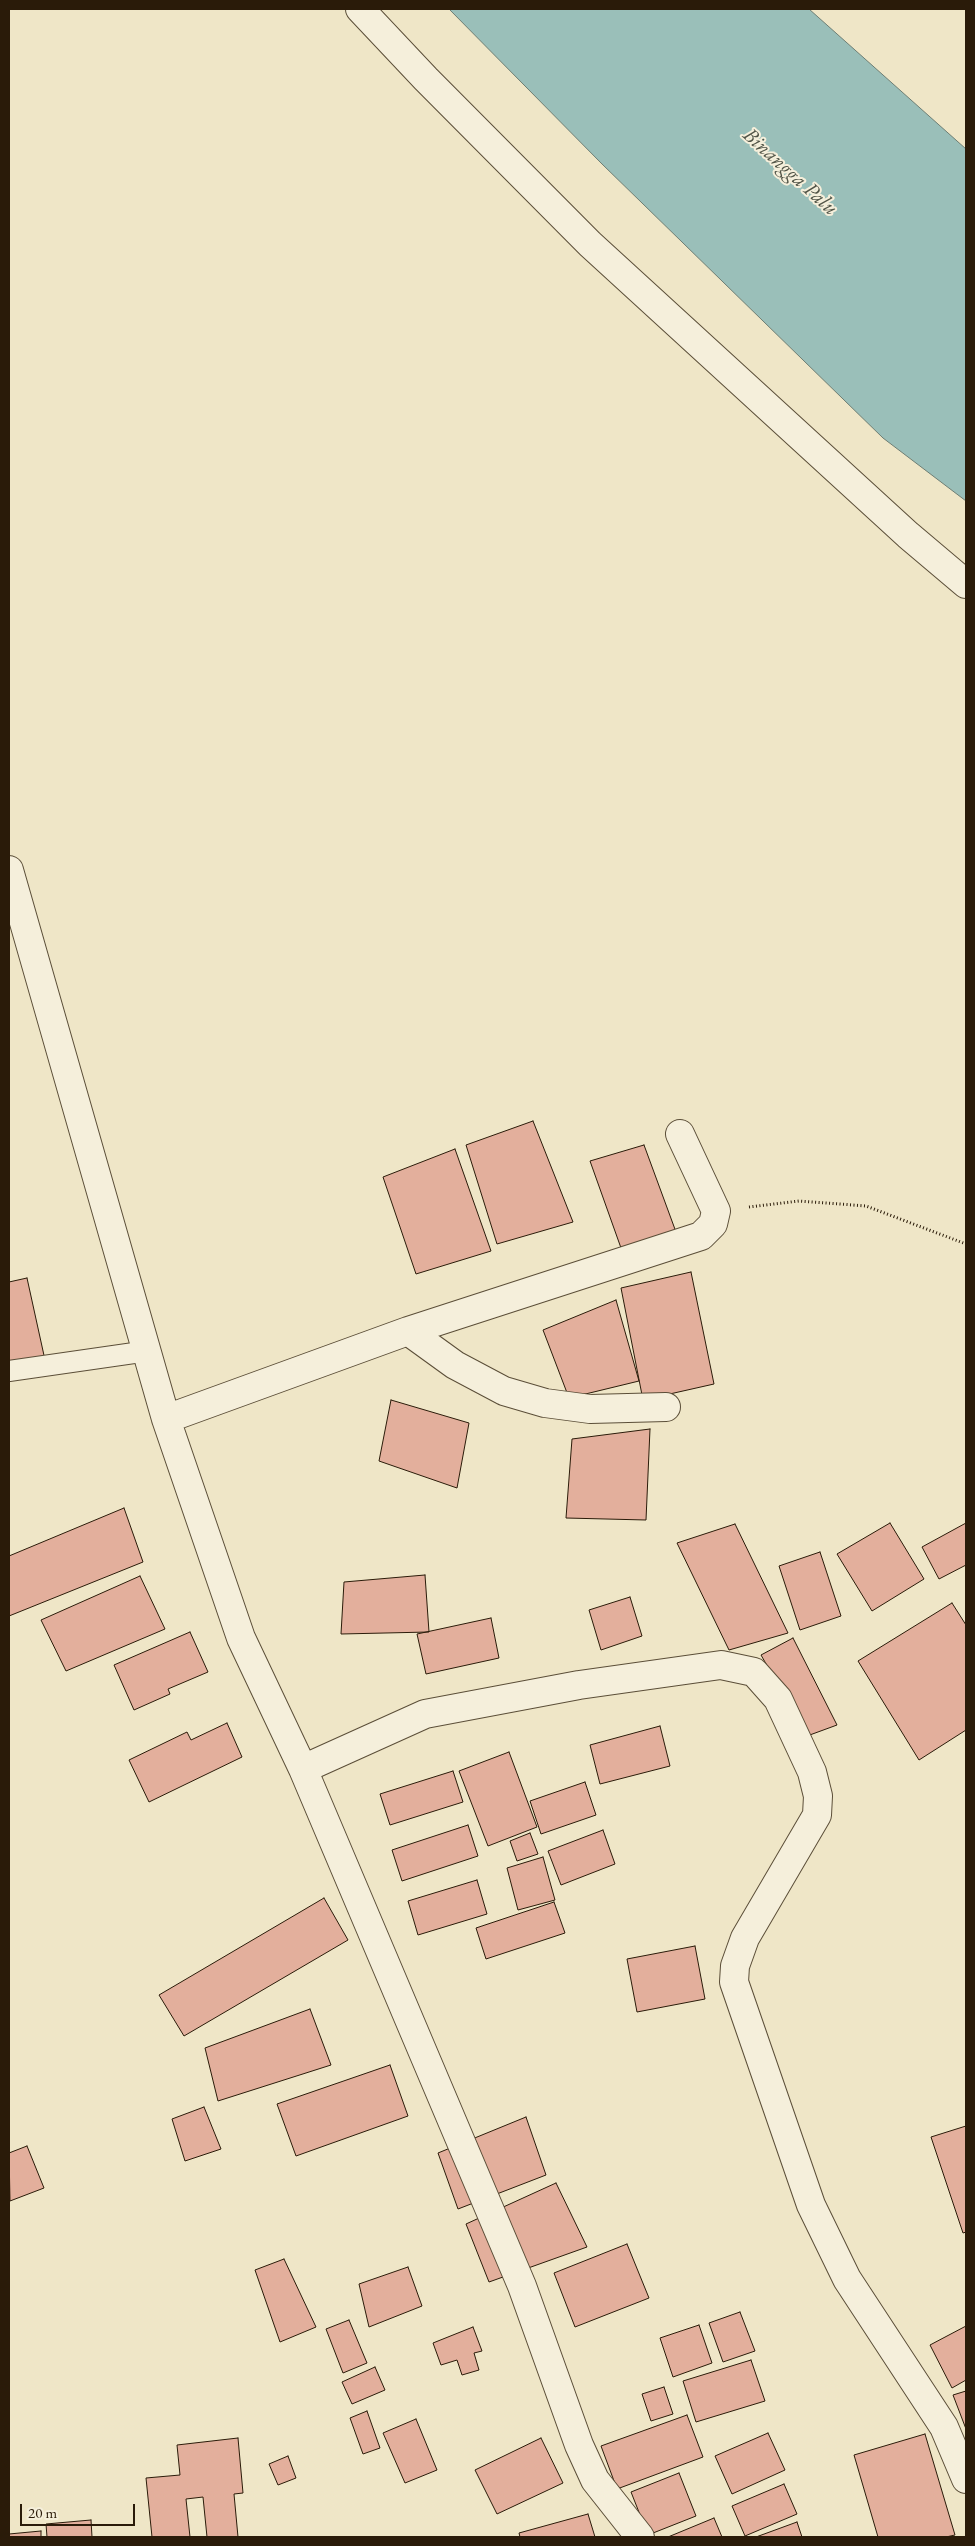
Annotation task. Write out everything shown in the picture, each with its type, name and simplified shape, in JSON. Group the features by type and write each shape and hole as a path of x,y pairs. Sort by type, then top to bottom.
{"street":[{"path":"360,9 590,244 908,535 966,584"},
{"path":"9,870 166,1418 241,1638 303,1769 522,2286 579,2445 595,2480 640,2537"},
{"path":"166,1418 408,1331 701,1236 713,1224 716,1211 680,1134"},
{"path":"408,1331 455,1366 504,1391 545,1403 590,1409 666,1407"},
{"path":"303,1769 425,1714 579,1685 720,1665 754,1672 768,1684 778,1699 812,1772 818,1796 817,1815 745,1938 735,1966 734,1982 811,2205 847,2279 944,2427 966,2478"}],"lane":[{"path":"9,1371 148,1351"}],"path":[{"path":"716,1211 799,1201 866,1206 966,1244"}],"water":[{"name":"Binangga Palu","path":"449,9 809,9 966,149 966,501 883,438 602,164"}],"building":[{"path":"533,1121 573,1222 497,1244 466,1145"},
{"path":"644,1145 676,1232 621,1248 590,1161"},
{"path":"455,1149 491,1251 416,1274 383,1177"},
{"path":"691,1272 714,1384 643,1400 621,1288"},
{"path":"27,1278 45,1360 9,1368 9,1282"},
{"path":"616,1300 639,1381 569,1398 543,1330"},
{"path":"391,1400 469,1423 457,1488 379,1461"},
{"path":"650,1429 646,1520 566,1518 572,1439"},
{"path":"124,1508 143,1562 9,1616 9,1556"},
{"path":"890,1523 924,1579 872,1611 837,1554"},
{"path":"966,1523 966,1565 939,1579 922,1547"},
{"path":"735,1524 788,1633 729,1650 677,1543"},
{"path":"820,1552 841,1616 800,1630 779,1566"},
{"path":"425,1575 429,1632 341,1634 344,1582"},
{"path":"140,1576 165,1629 66,1671 41,1620"},
{"path":"630,1597 642,1636 601,1650 589,1610"},
{"path":"952,1603 966,1625 966,1730 919,1760 858,1661"},
{"path":"491,1618 499,1658 426,1674 417,1634"},
{"path":"190,1632 208,1672 168,1689 170,1694 134,1710 114,1665"},
{"path":"793,1638 837,1725 807,1736 761,1655"},
{"path":"227,1723 242,1757 149,1802 129,1760 187,1732 191,1740"},
{"path":"660,1726 670,1766 600,1784 590,1745"},
{"path":"509,1752 537,1827 488,1846 459,1771"},
{"path":"453,1771 463,1802 390,1825 380,1794"},
{"path":"585,1782 596,1815 541,1834 530,1801"},
{"path":"468,1825 478,1856 402,1881 392,1850"},
{"path":"603,1830 615,1864 561,1885 548,1851"},
{"path":"530,1833 538,1854 517,1861 510,1841"},
{"path":"543,1857 555,1900 518,1910 507,1868"},
{"path":"477,1880 487,1914 418,1935 408,1901"},
{"path":"324,1898 348,1940 184,2036 159,1995"},
{"path":"554,1902 565,1933 486,1959 476,1928"},
{"path":"695,1946 705,1999 637,2012 627,1959"},
{"path":"310,2009 331,2065 218,2101 205,2048"},
{"path":"390,2065 408,2116 296,2156 277,2104"},
{"path":"204,2107 221,2149 185,2161 172,2119"},
{"path":"526,2117 546,2175 458,2209 438,2153"},
{"path":"966,2126 966,2232 963,2233 931,2137"},
{"path":"27,2146 44,2188 10,2201 9,2153"},
{"path":"556,2183 587,2247 489,2282 466,2224"},
{"path":"627,2244 649,2298 575,2327 554,2273"},
{"path":"284,2259 316,2327 280,2342 255,2270"},
{"path":"408,2267 422,2306 369,2327 359,2284"},
{"path":"740,2312 755,2351 723,2362 709,2323"},
{"path":"349,2320 367,2363 343,2373 326,2329"},
{"path":"699,2325 712,2363 673,2377 660,2338"},
{"path":"966,2326 966,2380 952,2388 930,2345"},
{"path":"473,2327 482,2351 474,2353 479,2370 462,2375 457,2360 441,2365 433,2343"},
{"path":"751,2360 765,2401 696,2422 683,2381"},
{"path":"375,2367 385,2390 352,2404 342,2382"},
{"path":"664,2387 673,2414 651,2421 642,2394"},
{"path":"966,2391 966,2429 953,2395"},
{"path":"367,2411 380,2448 363,2454 350,2418"},
{"path":"687,2415 703,2457 617,2489 601,2446"},
{"path":"416,2419 437,2470 405,2483 383,2433"},
{"path":"768,2433 785,2470 732,2494 715,2456"},
{"path":"925,2434 955,2535 946,2537 878,2537 854,2455"},
{"path":"238,2438 243,2493 234,2494 238,2537 207,2537 203,2497 186,2499 190,2537 152,2537 146,2478 180,2475 177,2445"},
{"path":"541,2438 563,2483 497,2514 475,2470"},
{"path":"288,2456 296,2478 278,2485 269,2464"},
{"path":"679,2473 696,2516 648,2535 631,2492"},
{"path":"784,2484 797,2514 745,2536 732,2506"},
{"path":"588,2514 595,2537 520,2537 519,2533"},
{"path":"714,2518 722,2537 668,2537"},
{"path":"91,2520 92,2537 47,2537 46,2524"},
{"path":"797,2522 802,2537 756,2537"},
{"path":"41,2531 41,2537 9,2537 9,2534"}]}
